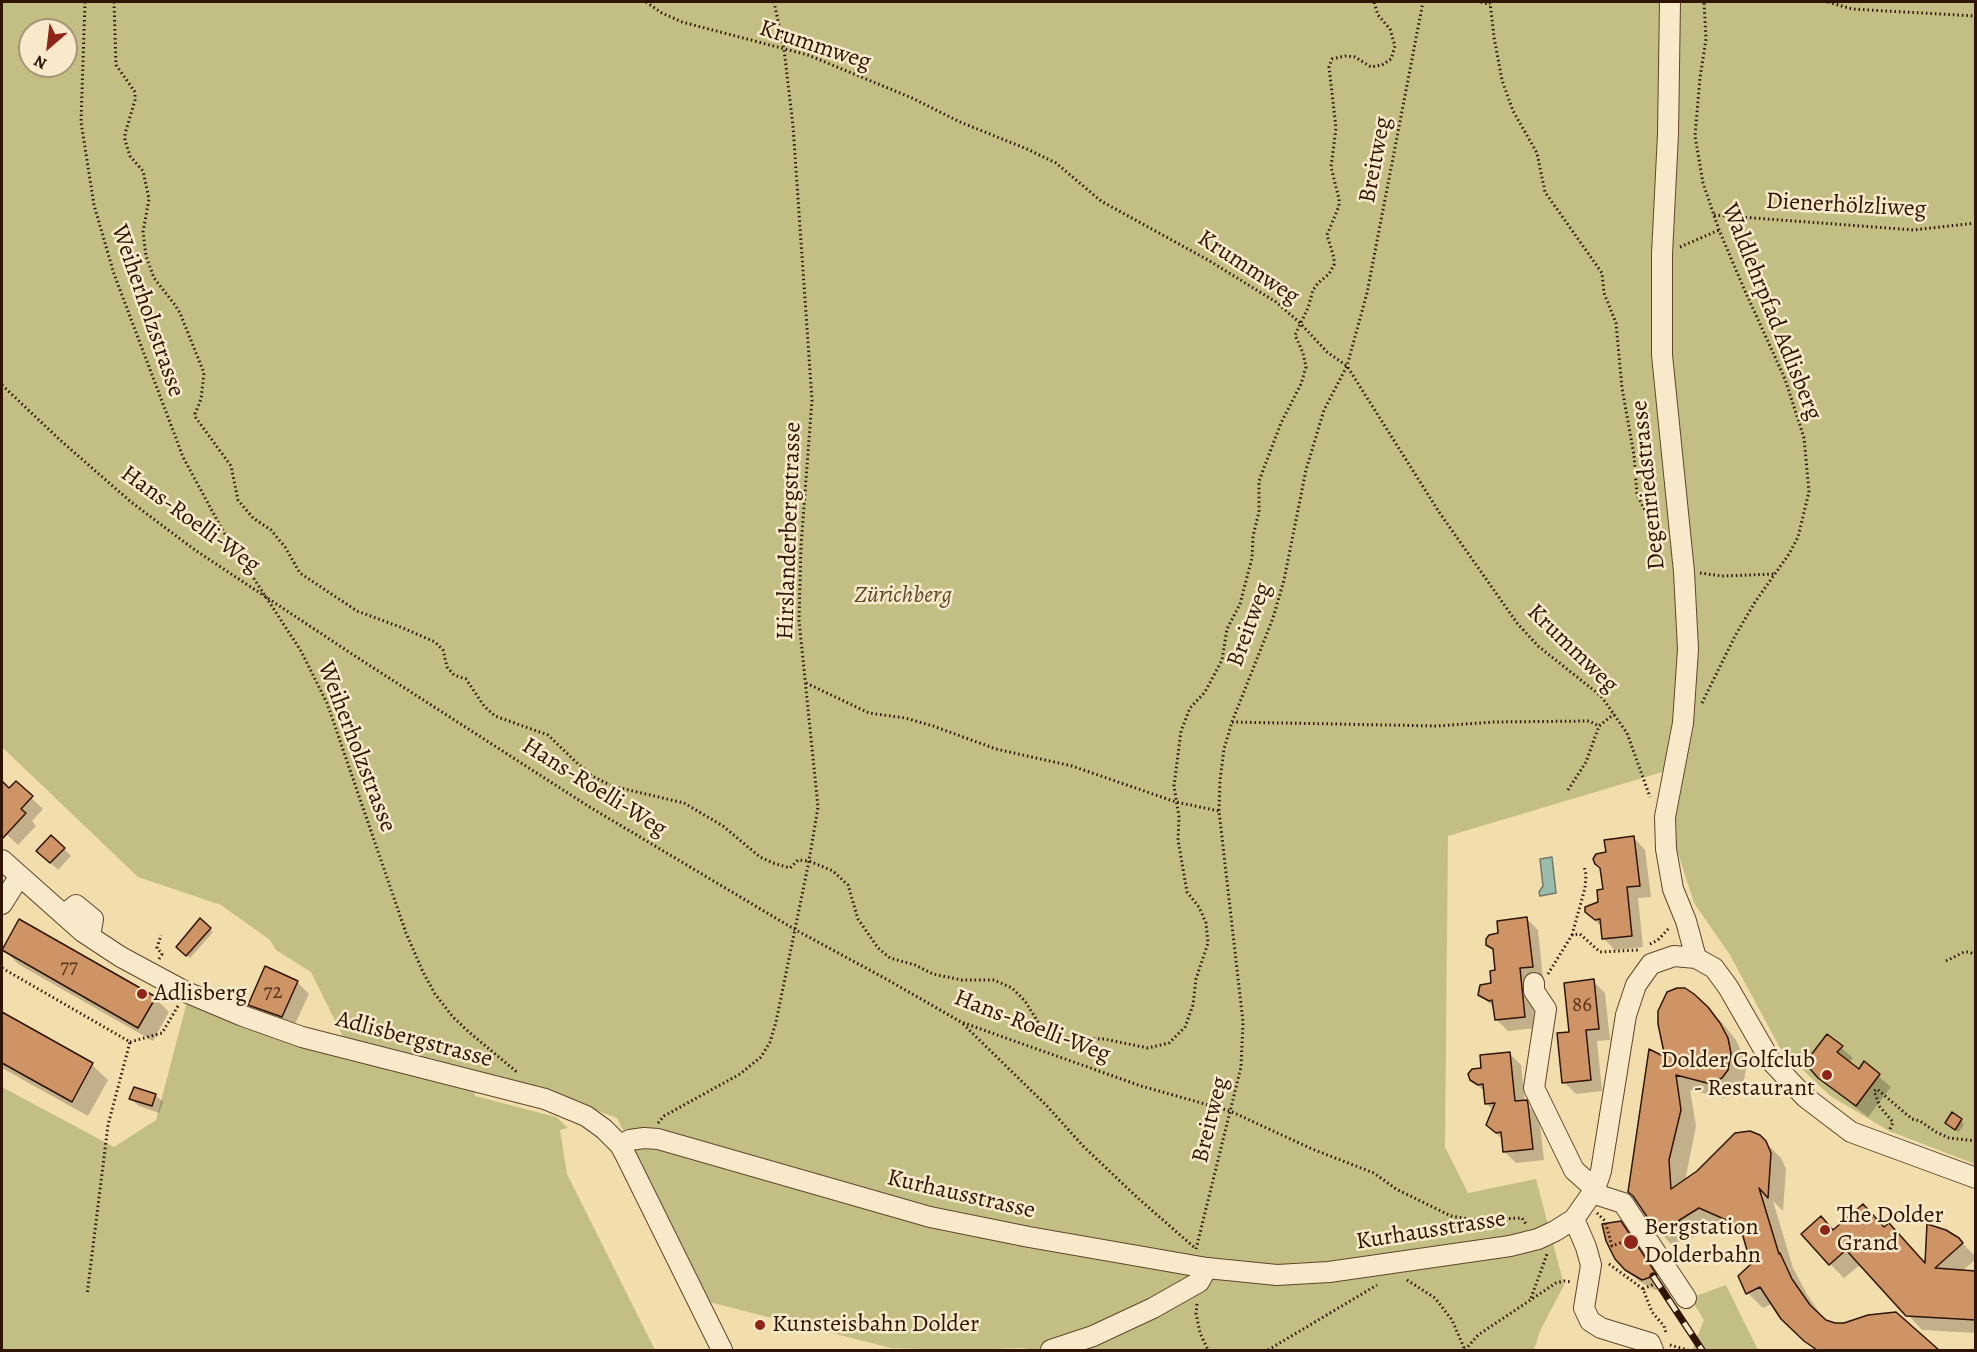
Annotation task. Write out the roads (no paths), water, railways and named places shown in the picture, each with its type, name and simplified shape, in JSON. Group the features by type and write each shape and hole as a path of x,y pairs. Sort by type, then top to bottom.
{"street":[{"name":"Degenriedstrasse","path":"1670,2 1668,134 1662,254 1662,355 1684,572 1688,649 1683,723 1665,817 1666,849 1673,889 1686,921 1696,958"},
{"name":"Adlisbergstrasse","path":"2,860 90,936 121,957 186,992 302,1037 545,1099 586,1116 604,1128 620,1144 722,1350"},
{"path":"2,904 19,877"},
{"name":"Kurhausstrasse","path":"620,1144 644,1138 657,1139 930,1216 1029,1238 1199,1266 1277,1275 1329,1272 1510,1246 1543,1246 1555,1231 1574,1219 1594,1191 1601,1171 1626,1015 1636,985 1651,964 1674,956 1696,958"},
{"path":"1696,958 1714,968 1728,987 1770,1060 1799,1091 1851,1132 1976,1178"},
{"path":"1534,983 1534,991 1546,1009 1534,1088 1574,1170 1594,1191 1623,1203 1686,1298"},
{"path":"1574,1219 1592,1265 1584,1308 1590,1321 1601,1328 1658,1346"},
{"path":"1051,1350 1093,1336 1153,1308 1199,1266"}],"railway":[{"path":"1653,1276 1702,1350"}],"place":[{"name":"Adlisberg","path":"142,994"},
{"name":"Dolder Golfclub - Restaurant","path":"1827,1075"},
{"name":"The Dolder Grand","path":"1825,1230"},
{"name":"Bergstation Dolderbahn","path":"1631,1242"},
{"name":"Kunsteisbahn Dolder","path":"760,1325"}],"park label":[{"name":"Zürichberg","path":"903,596"}]}
